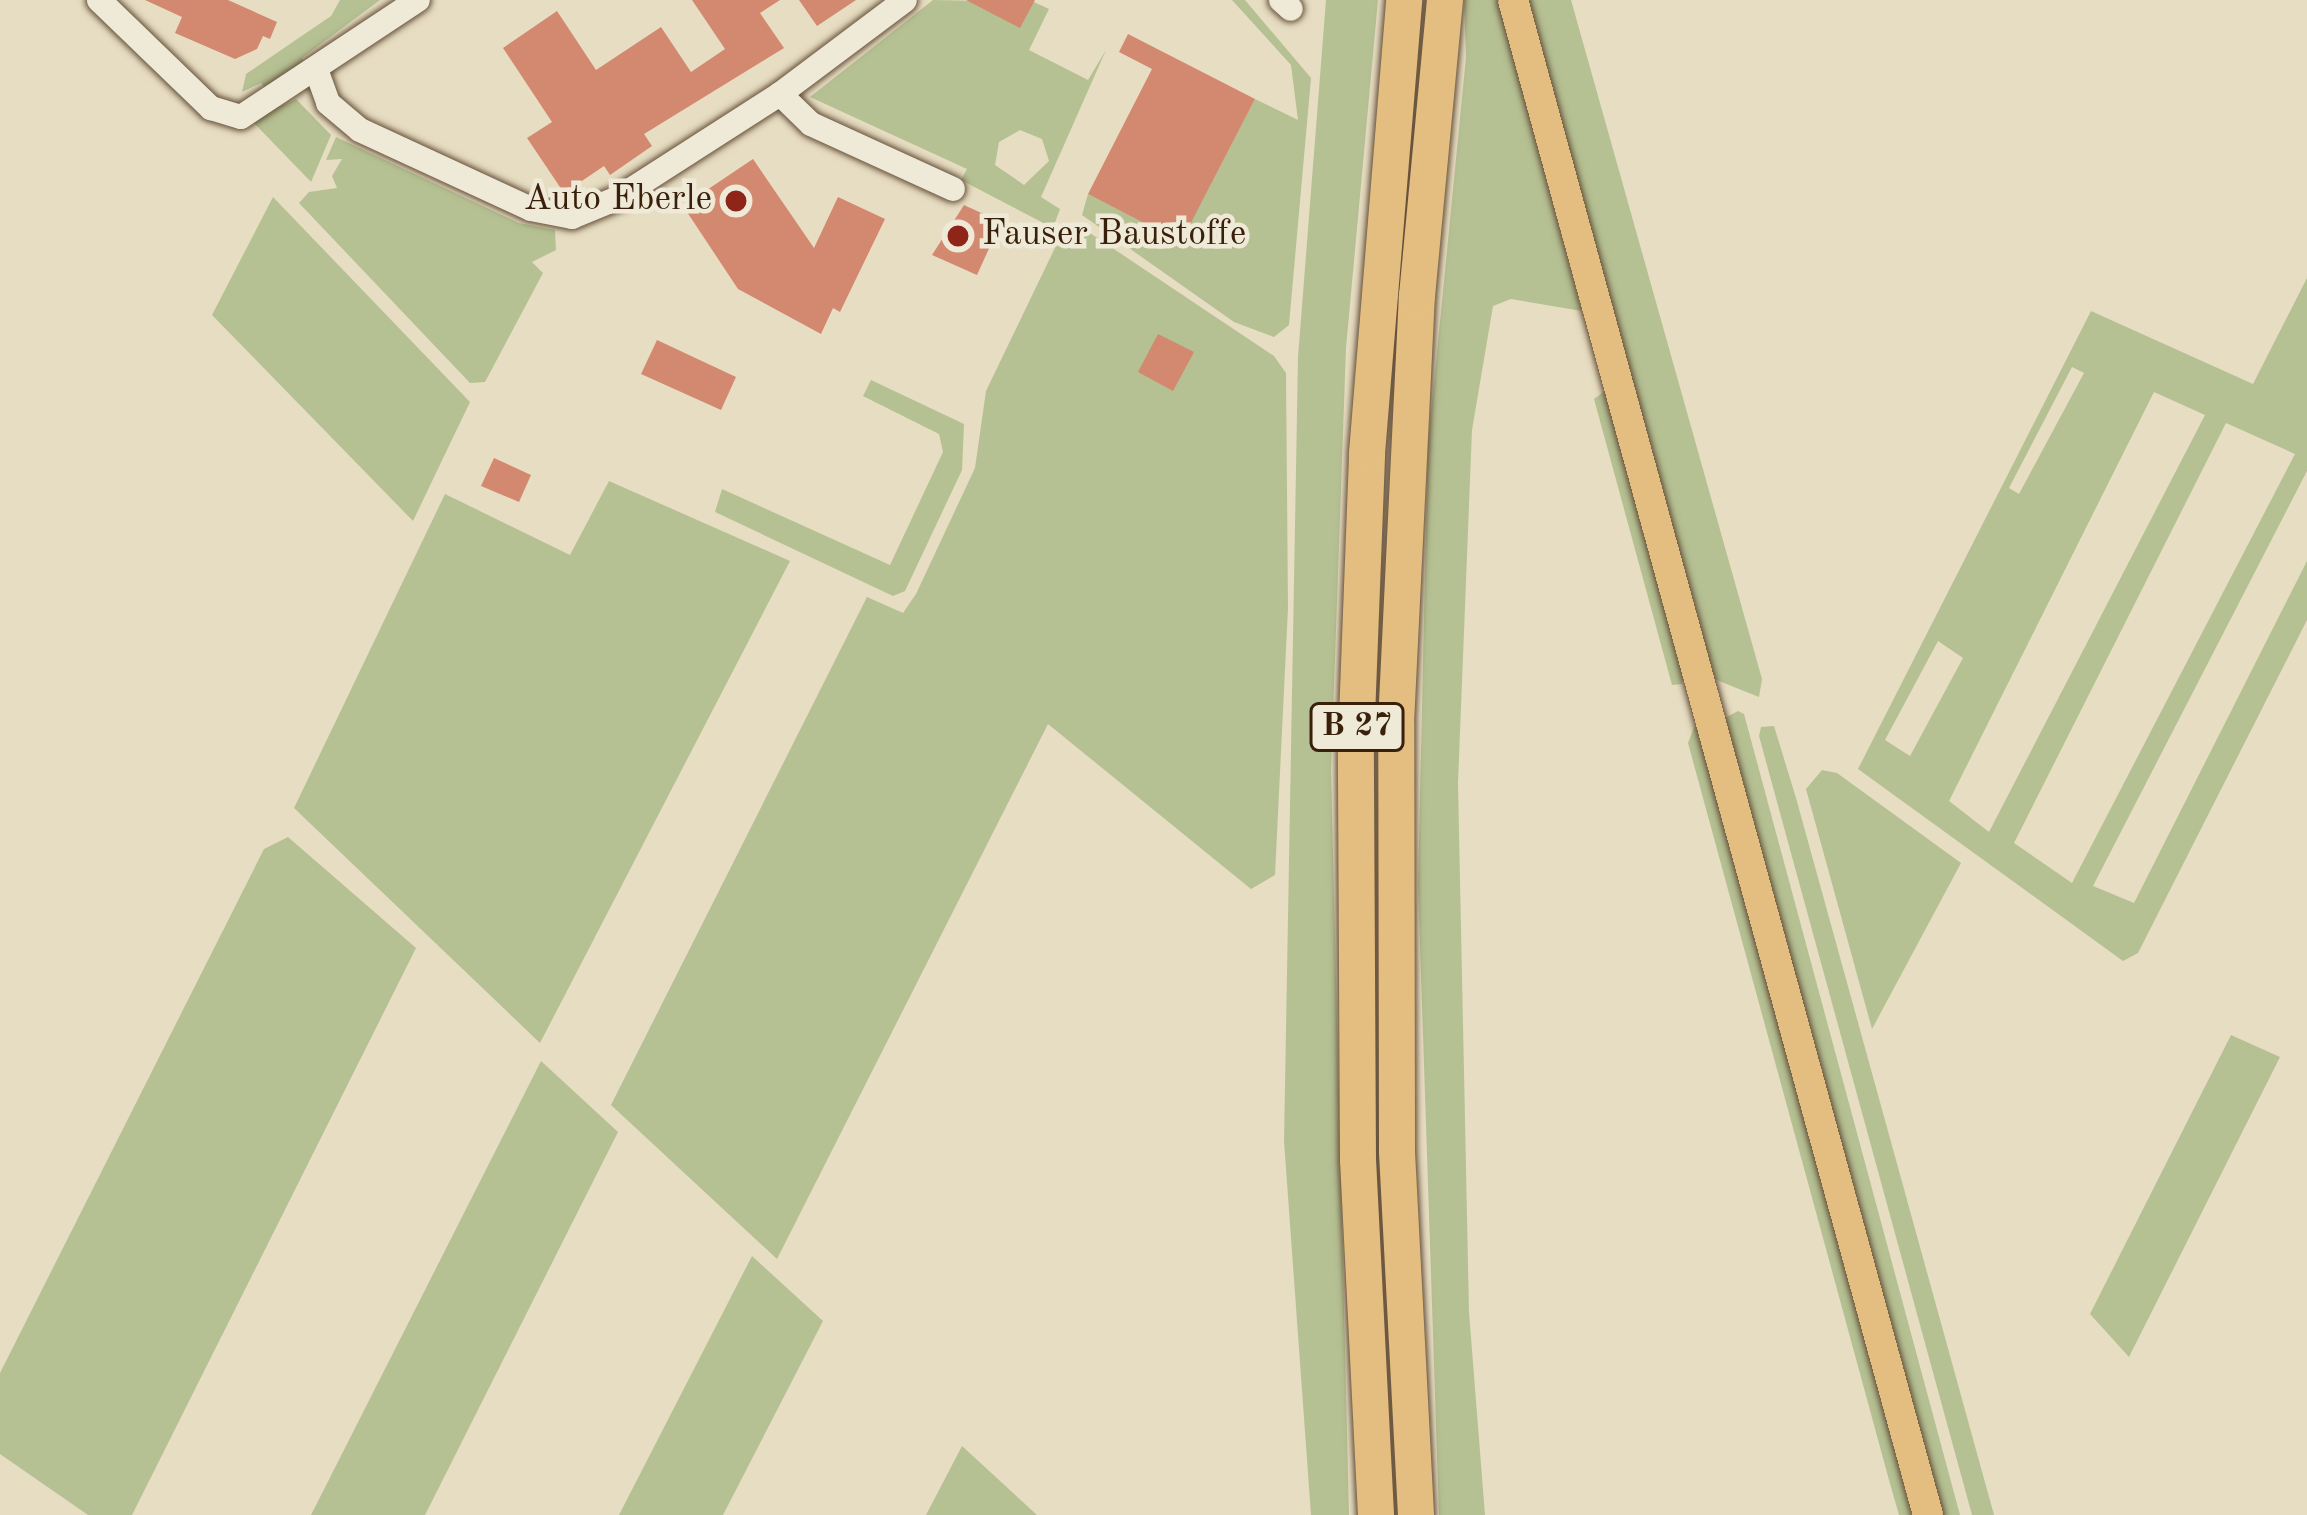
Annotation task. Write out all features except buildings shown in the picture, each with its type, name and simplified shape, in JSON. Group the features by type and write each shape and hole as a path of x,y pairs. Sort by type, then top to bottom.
{"highway":[{"name":"B 27","path":"1376,1515 1358,1160 1357,721 1373,363 1405,0"},
{"name":"B 27","path":"1416,1515 1397,1151 1395,767 1416,317 1445,0"}],"main road":[{"path":"1513,0 1928,1515"}],"street":[{"path":"100,0 223,115 255,112 418,0"},
{"path":"317,72 328,103 360,130 562,217 600,208 780,94 905,0"},
{"path":"780,94 811,124 953,189"}],"green space":[{"path":"340,0 380,0 266,89 261,83 242,92 246,74 331,16"},
{"path":"933,0 1034,2 1049,9 1029,50 1088,80 1106,50 1041,197 1060,209 1053,228 961,180 967,169 810,97","holes":["1020,130 1042,139 1049,161 1024,185 995,165 999,142"]},
{"path":"1232,0 1245,0 1311,78 1289,325 1274,337 1234,322 1082,215 1088,194 1181,241 1255,99 1298,120 1291,65"},
{"path":"1326,0 1378,0 1346,348 1331,770 1349,1515 1311,1515 1284,1141 1298,357"},
{"path":"1464,0 1498,0 1582,311 1511,299 1493,306 1472,430 1458,783 1469,1312 1485,1515 1439,1515 1418,885 1428,444 1466,57"},
{"path":"1528,0 1571,0 1762,679 1759,697 1714,679"},
{"path":"296,99 331,135 311,182 251,120"},
{"path":"336,137 519,223 555,230 556,250 532,262 543,273 485,382 470,383 299,203 309,192 337,188 332,176 342,159 326,160"},
{"path":"273,197 470,402 413,521 212,315"},
{"path":"1075,223 1274,356 1286,373 1288,608 1275,875 1251,889 1048,724 777,1259 611,1105 867,597 903,613 916,594 975,468 986,391 1066,225"},
{"path":"2307,278 2307,471 2093,886 2134,903 2307,561 2307,620 2138,953 2123,961 1858,769 2091,311 2253,384","holes":["2072,367 2084,373 2019,494 2009,488","2154,392 2205,415 1989,832 1949,801","2226,423 2295,454 2072,883 2014,843","1938,641 1963,658 1910,756 1885,740"]},
{"path":"871,380 964,424 962,470 905,591 893,596 715,512 722,489 890,565 943,452 939,434 863,396"},
{"path":"1606,390 1685,673 1682,684 1672,685 1594,399"},
{"path":"609,481 790,561 540,1043 294,808 445,494 570,555"},
{"path":"1738,711 1744,714 1960,1515 1943,1515 1725,718"},
{"path":"1695,725 1702,732 1912,1515 1899,1515 1889,1480 1688,743"},
{"path":"1774,726 1994,1515 1972,1515 1759,736 1761,727"},
{"path":"1822,770 1837,773 1961,863 1872,1029 1806,789"},
{"path":"288,837 416,948 132,1515 88,1515 0,1454 0,1373 264,849"},
{"path":"2231,1035 2280,1057 2129,1357 2090,1314"},
{"path":"541,1061 618,1132 425,1515 311,1515"},
{"path":"752,1256 823,1321 723,1515 619,1515"},
{"path":"962,1446 1037,1515 926,1515"}],"place":[{"name":"Auto Eberle","path":"736,201"},
{"name":"Fauser Baustoffe","path":"958,236"}]}
